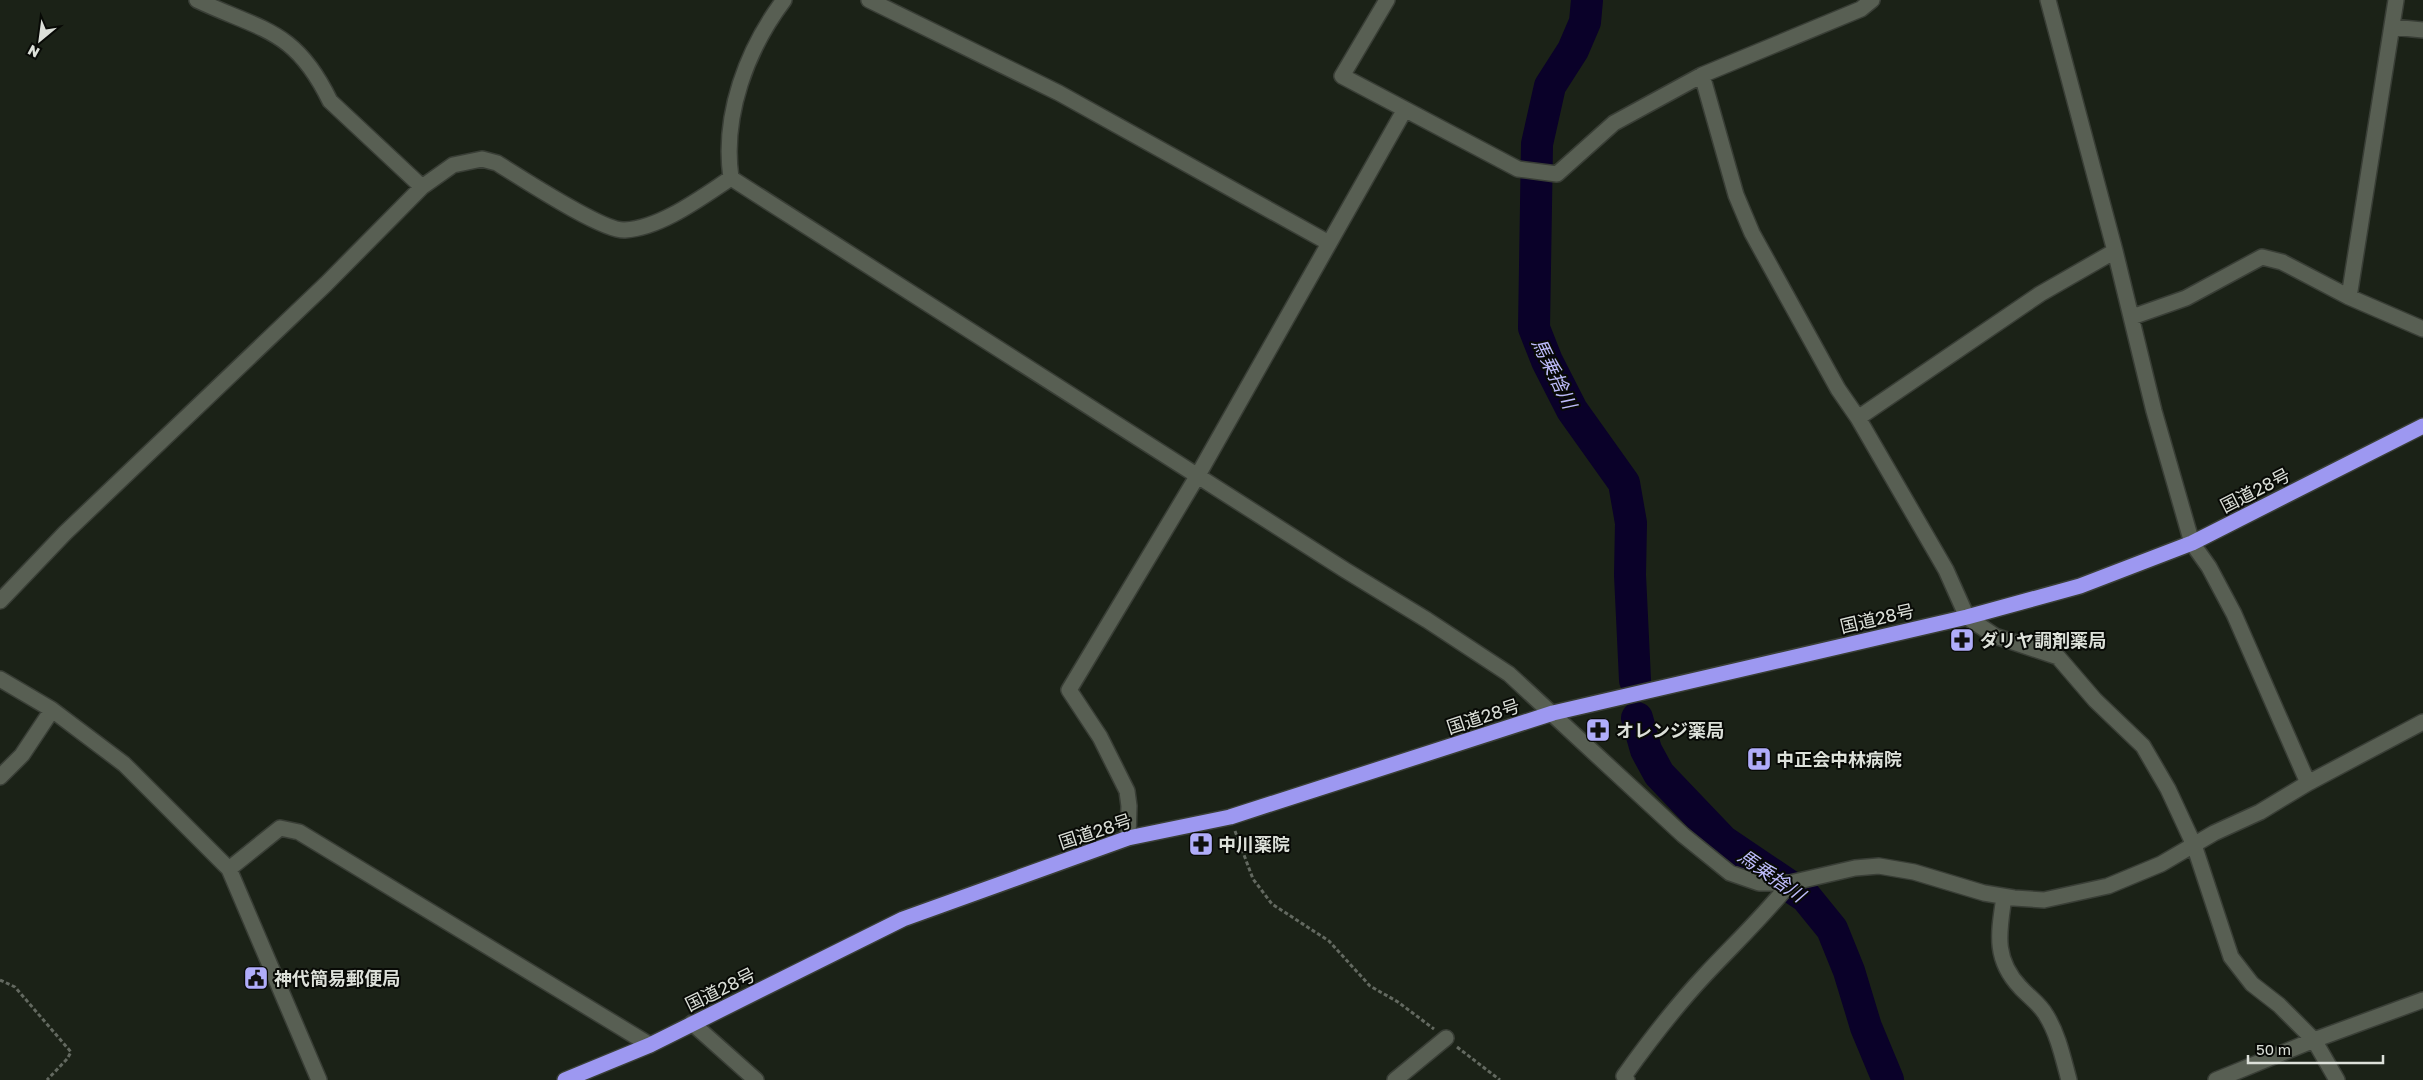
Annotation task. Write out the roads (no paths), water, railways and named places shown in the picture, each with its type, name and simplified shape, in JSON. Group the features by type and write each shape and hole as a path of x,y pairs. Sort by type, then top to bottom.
{"highway":[{"name":"国道28号","path":"565,1080 650,1045 903,919 1128,838 1230,817 1553,713 1967,617 2080,586 2192,543 2423,426"}],"street":[{"path":"197,0 266,28 289,43 306,60 321,82 330,101 422,187"},
{"path":"731,178 731,125 743,72 772,16 784,0"},
{"path":"868,0 1059,93 1329,243"},
{"path":"1387,0 1342,76 1404,111 1518,169 1557,174 1614,123 1702,76 1863,3"},
{"path":"2048,0 2115,251 2154,411 2192,543 2209,567 2234,614 2308,783"},
{"path":"2350,297 2396,0"},
{"path":"2392,27 2423,30"},
{"path":"1702,76 1736,195 1752,233 1838,389 1858,418 1946,570 1967,617 1995,636 2058,657 2094,700 2143,746 2168,789 2194,845 2231,957 2252,984 2279,1005 2314,1040 2338,1080"},
{"path":"1128,838 1129,806 1127,791 1100,736 1069,690 1198,475 1404,111"},
{"path":"0,601 65,533 326,284 422,187 453,165 482,159 497,163 602,225 624,230 653,224 700,199 731,178"},
{"path":"731,178 1509,674 1683,835 1730,873 1759,883 1790,883 1855,868 1879,866 1914,872 2004,897 2044,900 2108,886 2161,864 2423,722"},
{"path":"1858,418 2040,294 2115,251"},
{"path":"2132,318 2186,298 2262,257 2282,262 2350,297 2423,329"},
{"path":"0,679 52,710 124,764 228,869 319,1080"},
{"path":"0,778 22,755 52,710"},
{"path":"228,869 280,828 299,832 650,1045"},
{"path":"1628,1080 1624,1076 1673,1013 1704,976 1771,907 1790,883"},
{"path":"2004,897 1999,935 2002,959 2010,977 2045,1012 2052,1025 2069,1080"},
{"path":"2216,1080 2314,1040 2423,1000"},
{"path":"692,1023 756,1080"},
{"path":"1395,1080 1446,1038"}],"waterway":[{"name":"馬乗捨川","path":"1587,0 1585,22 1573,50 1550,86 1537,144 1534,328 1547,361 1572,410 1624,483 1631,523 1630,575 1635,680"},
{"name":"馬乗捨川","path":"1637,718 1646,750 1659,774 1723,841 1806,897 1832,929 1849,971 1866,1027 1888,1080"}],"place":[{"name":"ダリヤ調剤薬局","path":"1962,640"},
{"name":"オレンジ薬局","path":"1598,730"},
{"name":"中正会中林病院","path":"1759,759"},
{"name":"中川薬院","path":"1201,844"},
{"name":"神代簡易郵便局","path":"256,978"}]}
